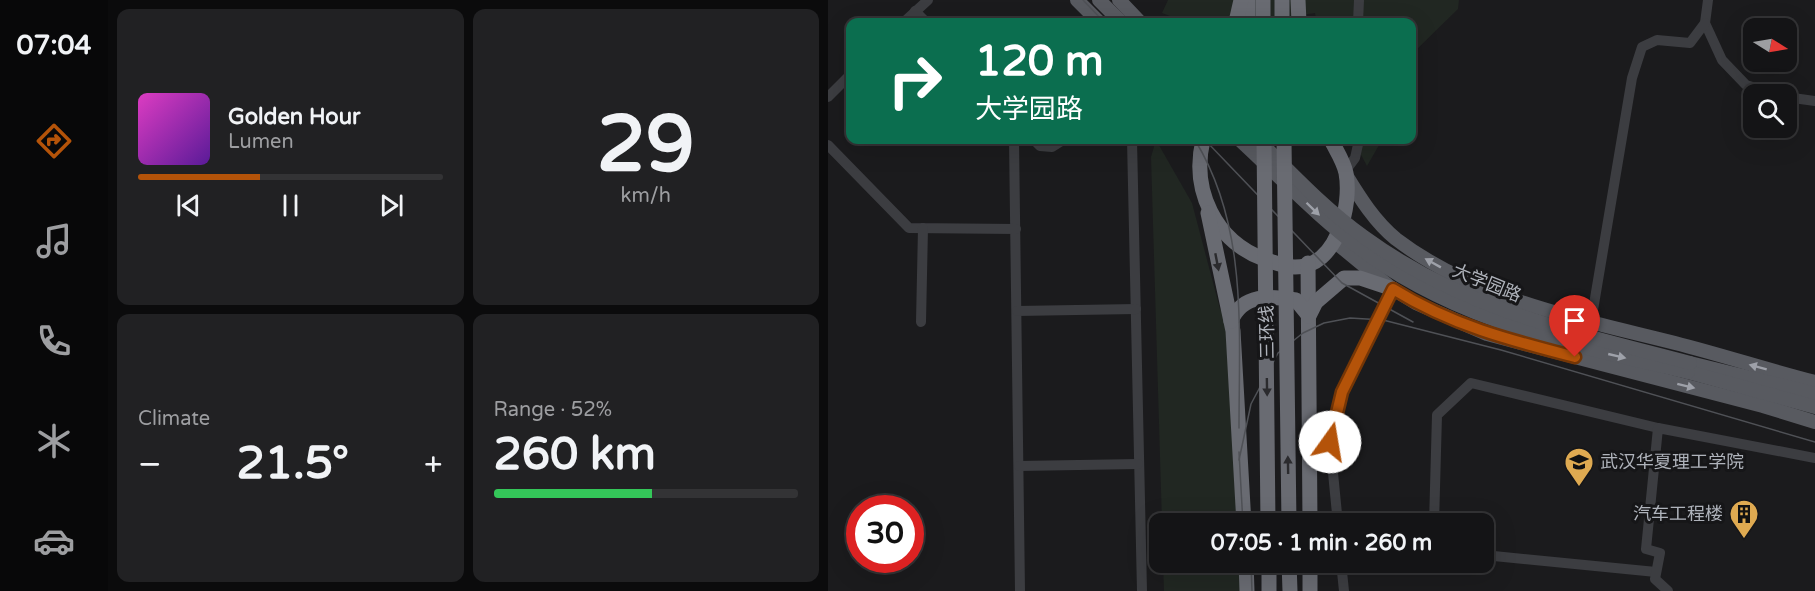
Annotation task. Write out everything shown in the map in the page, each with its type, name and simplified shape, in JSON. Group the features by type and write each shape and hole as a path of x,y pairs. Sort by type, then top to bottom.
{"highway":[{"path":"1237,18 1241,0"},
{"path":"1248,0 1248,18"},
{"path":"1263,0 1263,18"},
{"path":"1282,0 1282,18"},
{"path":"1298,0 1299,18"},
{"path":"1201,144 1200,162 1207,204 1231,321 1243,513"},
{"name":"三环线","path":"1264,144 1268,513"},
{"name":"三环线","path":"1284,144 1289,513"},
{"path":"1207,204 1225,233 1247,253 1293,267 1308,263 1334,241 1346,211 1346,172 1333,144"},
{"path":"1308,263 1310,513"},
{"path":"1309,316 1316,302 1344,278 1360,278 1393,289"},
{"path":"1231,321 1236,308 1251,299 1261,298 1296,300 1309,316"},
{"path":"1247,573 1248,591"},
{"path":"1269,573 1269,591"},
{"path":"1289,573 1290,591"},
{"path":"1310,573 1310,591"}],"main road":[{"path":"1077,0 1095,18"},
{"path":"1099,0 1117,18"},
{"path":"1119,0 1136,18"},
{"path":"1127,0 1145,18"},
{"path":"1244,144 1326,222 1371,256 1431,291 1488,318 1596,351 1689,367 1815,407"},
{"name":"大学园路","path":"1262,144 1300,182 1363,236 1443,285 1473,300 1522,317 1689,367"},
{"path":"1346,172 1365,205 1394,237 1431,263 1509,297 1591,322 1815,382"},
{"path":"1334,241 1393,289 1416,303 1487,334 1763,406 1815,422"},
{"path":"1701,351 1738,381 1763,406"},
{"path":"1738,381 1815,394"}],"street":[{"path":"908,18 928,0"},
{"path":"1359,0 1359,18"},
{"path":"1591,322 1632,78 1642,46 1657,40 1690,43 1705,23 1708,0"},
{"path":"915,11 922,18"},
{"path":"1705,23 1722,60 1745,84"},
{"path":"828,97 846,79"},
{"path":"1797,99 1815,101"},
{"path":"1014,144 1020,591"},
{"path":"1038,144 1052,147 1057,144"},
{"path":"1132,144 1142,591"},
{"path":"1346,172 1355,158 1358,144"},
{"path":"828,145 909,228 1016,229"},
{"path":"921,322 922,228"},
{"path":"1337,513 1330,442 1342,392 1393,289"},
{"path":"1017,311 1136,309"},
{"path":"1434,513 1437,415 1471,383 1658,428 1815,459"},
{"path":"1658,428 1646,549 1660,553 1655,579 1668,591"},
{"path":"1018,466 1138,464"},
{"path":"1494,556 1656,572"},
{"path":"1342,573 1344,591"}],"shaded area":[{"path":"1168,0 1459,0 1458,9 1416,50 1416,18 1316,18 1315,13 1283,18 1177,18 1162,13"},
{"path":"1155,144 1158,144 1192,203 1220,309 1239,327 1241,513 1162,513 1151,157"},
{"path":"1355,144 1380,144 1367,166"},
{"path":"1163,573 1242,573 1242,591 1164,591"}],"tram line":[{"path":"1083,0 1100,18"},
{"path":"1197,144 1212,173 1224,208 1232,243 1239,316 1239,428"},
{"path":"1209,144 1342,283 1413,322"},
{"path":"1239,460 1251,404 1278,353 1303,333 1324,323 1350,318 1383,320 1501,350 1815,442"},
{"path":"1239,452 1242,513"},
{"path":"1251,573 1252,591"}],"place":[{"name":"武汉华夏理工学院","path":"1579,488"},
{"name":"汽车工程楼","path":"1744,540"}],"route":[{"path":"1330,442 1342,392 1393,289 1416,303 1487,334 1575,357"}]}
